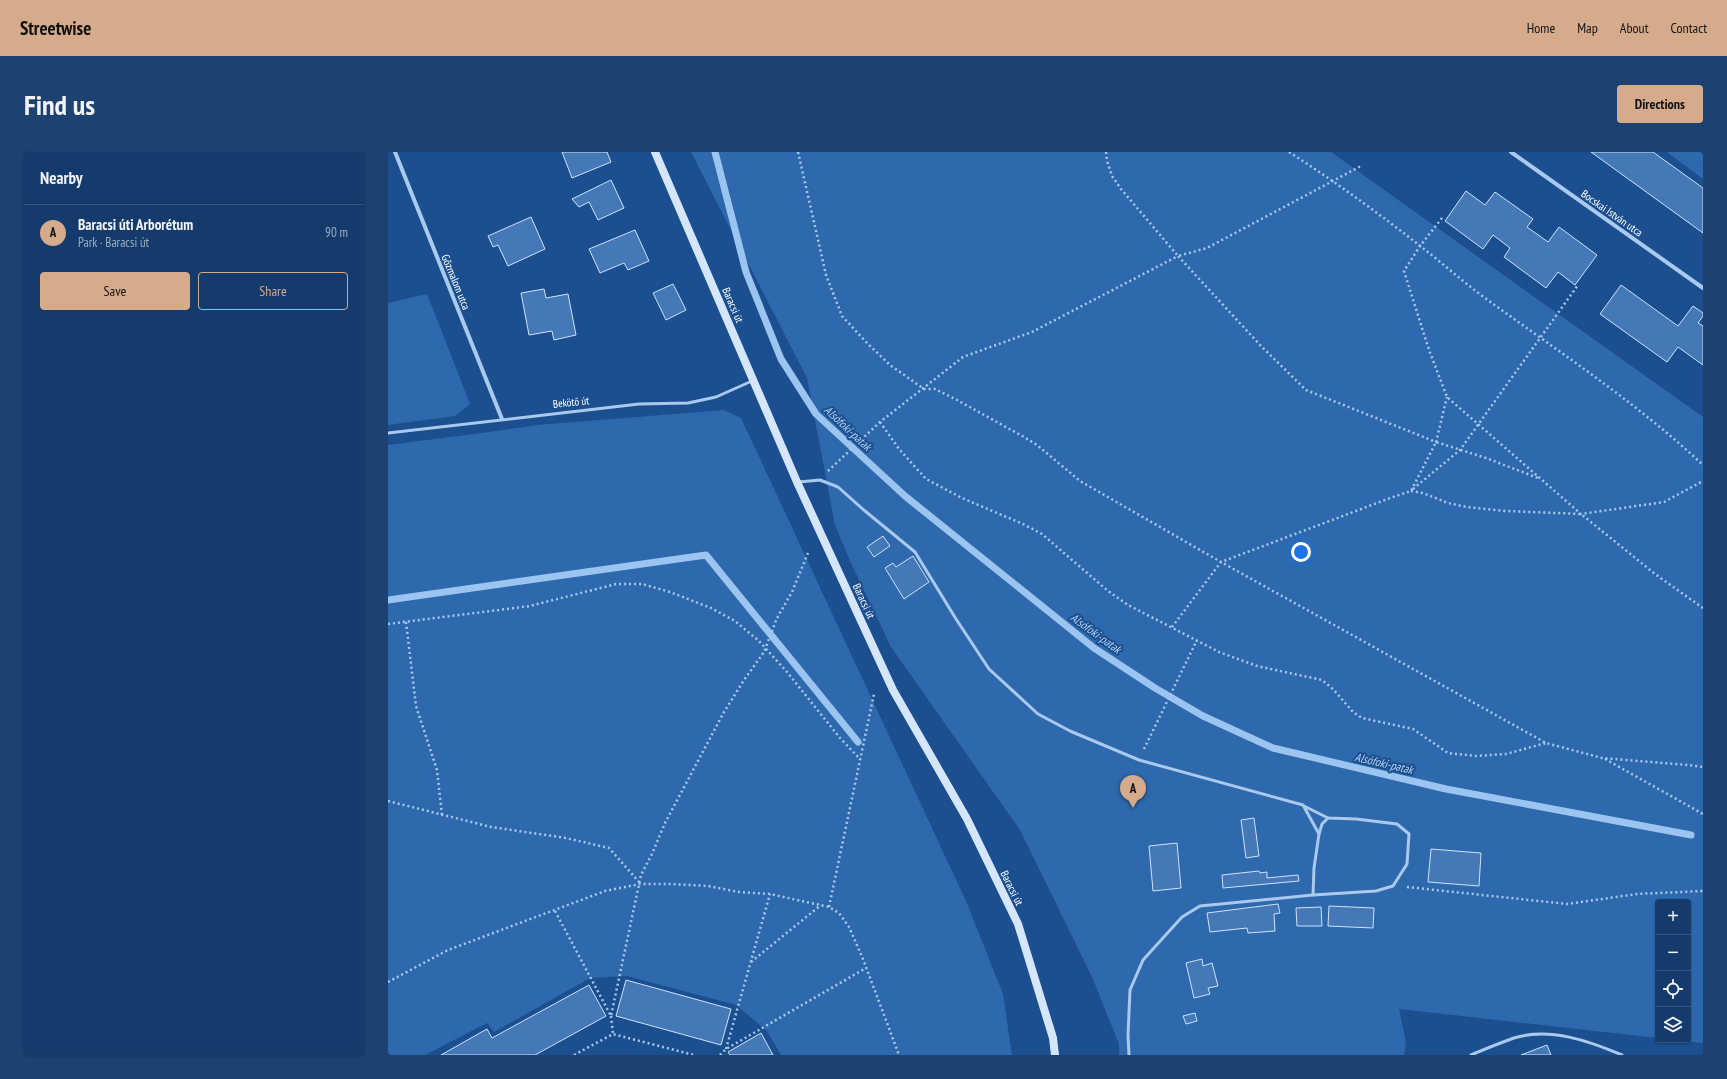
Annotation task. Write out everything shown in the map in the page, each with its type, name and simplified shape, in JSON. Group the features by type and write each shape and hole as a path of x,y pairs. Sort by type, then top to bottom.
{"street":[{"name":"Gőzmalom utca","path":"395,152 502,419"},
{"name":"Baracsi út","path":"655,152 797,482 893,690 967,819 1018,924 1053,1038 1056,1055"},
{"name":"Bocskai István utca","path":"1511,152 1703,288"}],"lane":[{"name":"Bekötő út","path":"388,433 639,404 688,403 716,397 753,380"},
{"path":"797,482 820,480 838,487 915,552 989,669 1038,714 1070,731 1139,760 1303,805 1328,818 1356,819 1397,824 1409,834 1407,864 1393,886 1376,891 1313,895 1200,906 1182,917 1143,960 1130,990 1128,1035 1129,1055"},
{"path":"1303,805 1318,834"},
{"path":"1313,895 1314,868 1318,834 1322,824 1328,818"},
{"path":"1471,1055 1516,1038 1549,1034 1587,1042 1622,1055"}],"path":[{"path":"798,152 826,275 842,316 890,365 924,389 935,389 952,397 1024,437 1037,445 1080,480 1220,562 1546,743 1602,758 1703,767"},
{"path":"1106,152 1112,176 1121,189 1178,256 1261,346 1306,390 1436,442 1486,458 1540,479"},
{"path":"1289,152 1334,182 1420,246 1477,292 1585,370 1675,438 1703,465"},
{"path":"820,480 862,437 964,358 1032,332 1178,256 1207,248 1334,182 1361,166"},
{"path":"1442,218 1420,246 1404,271 1427,343 1447,397 1581,514 1655,574 1703,608"},
{"path":"1172,626 1220,562 1393,496 1411,491 1460,450 1578,285"},
{"path":"1411,491 1436,442 1447,397"},
{"path":"880,422 899,449 926,479 962,498 1023,524 1042,534 1108,591 1128,605 1172,626 1219,652 1257,666 1322,680 1333,689 1353,712 1362,718 1414,729 1448,753 1476,756 1506,754 1546,743"},
{"path":"1411,491 1423,493 1448,503 1466,507 1506,512 1581,514 1664,502 1703,481"},
{"path":"613,1034 611,1016 641,875 652,854 665,822 724,712 765,648 774,626 792,592 808,553"},
{"path":"388,624 530,606 616,584 642,584 670,592 711,608 735,621 765,648 840,738 860,758"},
{"path":"406,622 416,706 437,770 442,815"},
{"path":"1139,760 1197,640"},
{"path":"830,907 874,694"},
{"path":"1602,758 1703,814"},
{"path":"388,801 491,827 566,838 609,848 640,884"},
{"path":"388,982 448,950 606,891 640,884 708,886 739,892 770,894 830,907 839,913 849,927 899,1055"},
{"path":"1393,886 1567,904 1637,894 1703,892"},
{"path":"726,1049 770,894"},
{"path":"751,962 821,905"},
{"path":"555,911 611,1016"},
{"path":"720,1055 726,1049 866,968"},
{"path":"574,1055 613,1034 694,1055"}],"shaded area":[{"path":"691,152 1331,152 1703,417 1703,1043 1691,1042 1691,899 1655,899 1655,1038 1399,1009 1406,1042 1404,1055 1119,1055 1119,1044 1092,977 1020,830 891,647 850,561 835,525 807,378"},
{"path":"1667,152 1703,152 1703,179"},
{"path":"427,294 470,404 455,416 388,425 388,303"},
{"path":"724,410 741,418 966,901 1003,994 1012,1055 781,1055 767,1031 736,1005 627,976 590,978 494,1032 487,1023 425,1055 388,1055 388,445 537,425"}],"building":[{"path":"562,152 607,152 611,162 572,178"},
{"path":"1591,152 1653,152 1703,188 1703,233"},
{"path":"611,180 624,208 598,220 589,202 579,207 572,199"},
{"path":"1466,191 1485,205 1495,192 1533,219 1527,227 1548,242 1559,227 1597,255 1575,285 1558,272 1546,288 1504,257 1510,248 1493,235 1483,249 1445,221"},
{"path":"531,217 545,249 508,266 498,245 493,247 488,236"},
{"path":"635,230 649,261 628,270 624,263 600,273 589,249"},
{"path":"673,284 686,310 666,320 653,293"},
{"path":"1621,285 1678,326 1693,306 1703,313 1703,316 1698,323 1703,326 1703,365 1678,347 1667,362 1600,314"},
{"path":"544,289 546,298 568,294 576,335 554,340 552,331 529,335 521,293"},
{"path":"883,536 890,546 874,557 867,547"},
{"path":"913,556 929,582 904,599 885,568 893,563 896,567"},
{"path":"1254,818 1259,856 1246,858 1241,820"},
{"path":"1177,843 1181,888 1153,891 1149,846"},
{"path":"1431,849 1481,853 1479,886 1428,882"},
{"path":"1259,871 1260,873 1267,872 1267,878 1298,875 1299,881 1223,888 1222,875"},
{"path":"1278,904 1280,913 1274,914 1275,931 1248,933 1247,928 1210,932 1207,913"},
{"path":"1329,906 1374,908 1373,928 1328,926"},
{"path":"1321,907 1322,926 1297,926 1296,908"},
{"path":"1202,959 1203,966 1212,963 1218,986 1208,988 1210,994 1194,998 1186,963"},
{"path":"626,980 731,1009 721,1045 616,1016"},
{"path":"589,985 606,1016 535,1055 441,1055 487,1029 492,1038"},
{"path":"1195,1013 1197,1021 1186,1024 1183,1016"},
{"path":"761,1033 773,1055 730,1055 728,1052"},
{"path":"1547,1045 1551,1055 1521,1055"}],"waterway":[{"name":"Alsófoki-patak","path":"715,152 746,272 781,359 816,414 905,496 1094,648 1155,688 1203,716 1273,748 1446,789 1691,835"},
{"path":"388,600 706,555 858,742"}],"place":[{"name":"Baracsi úti Arborétum","path":"1133,808"}]}
